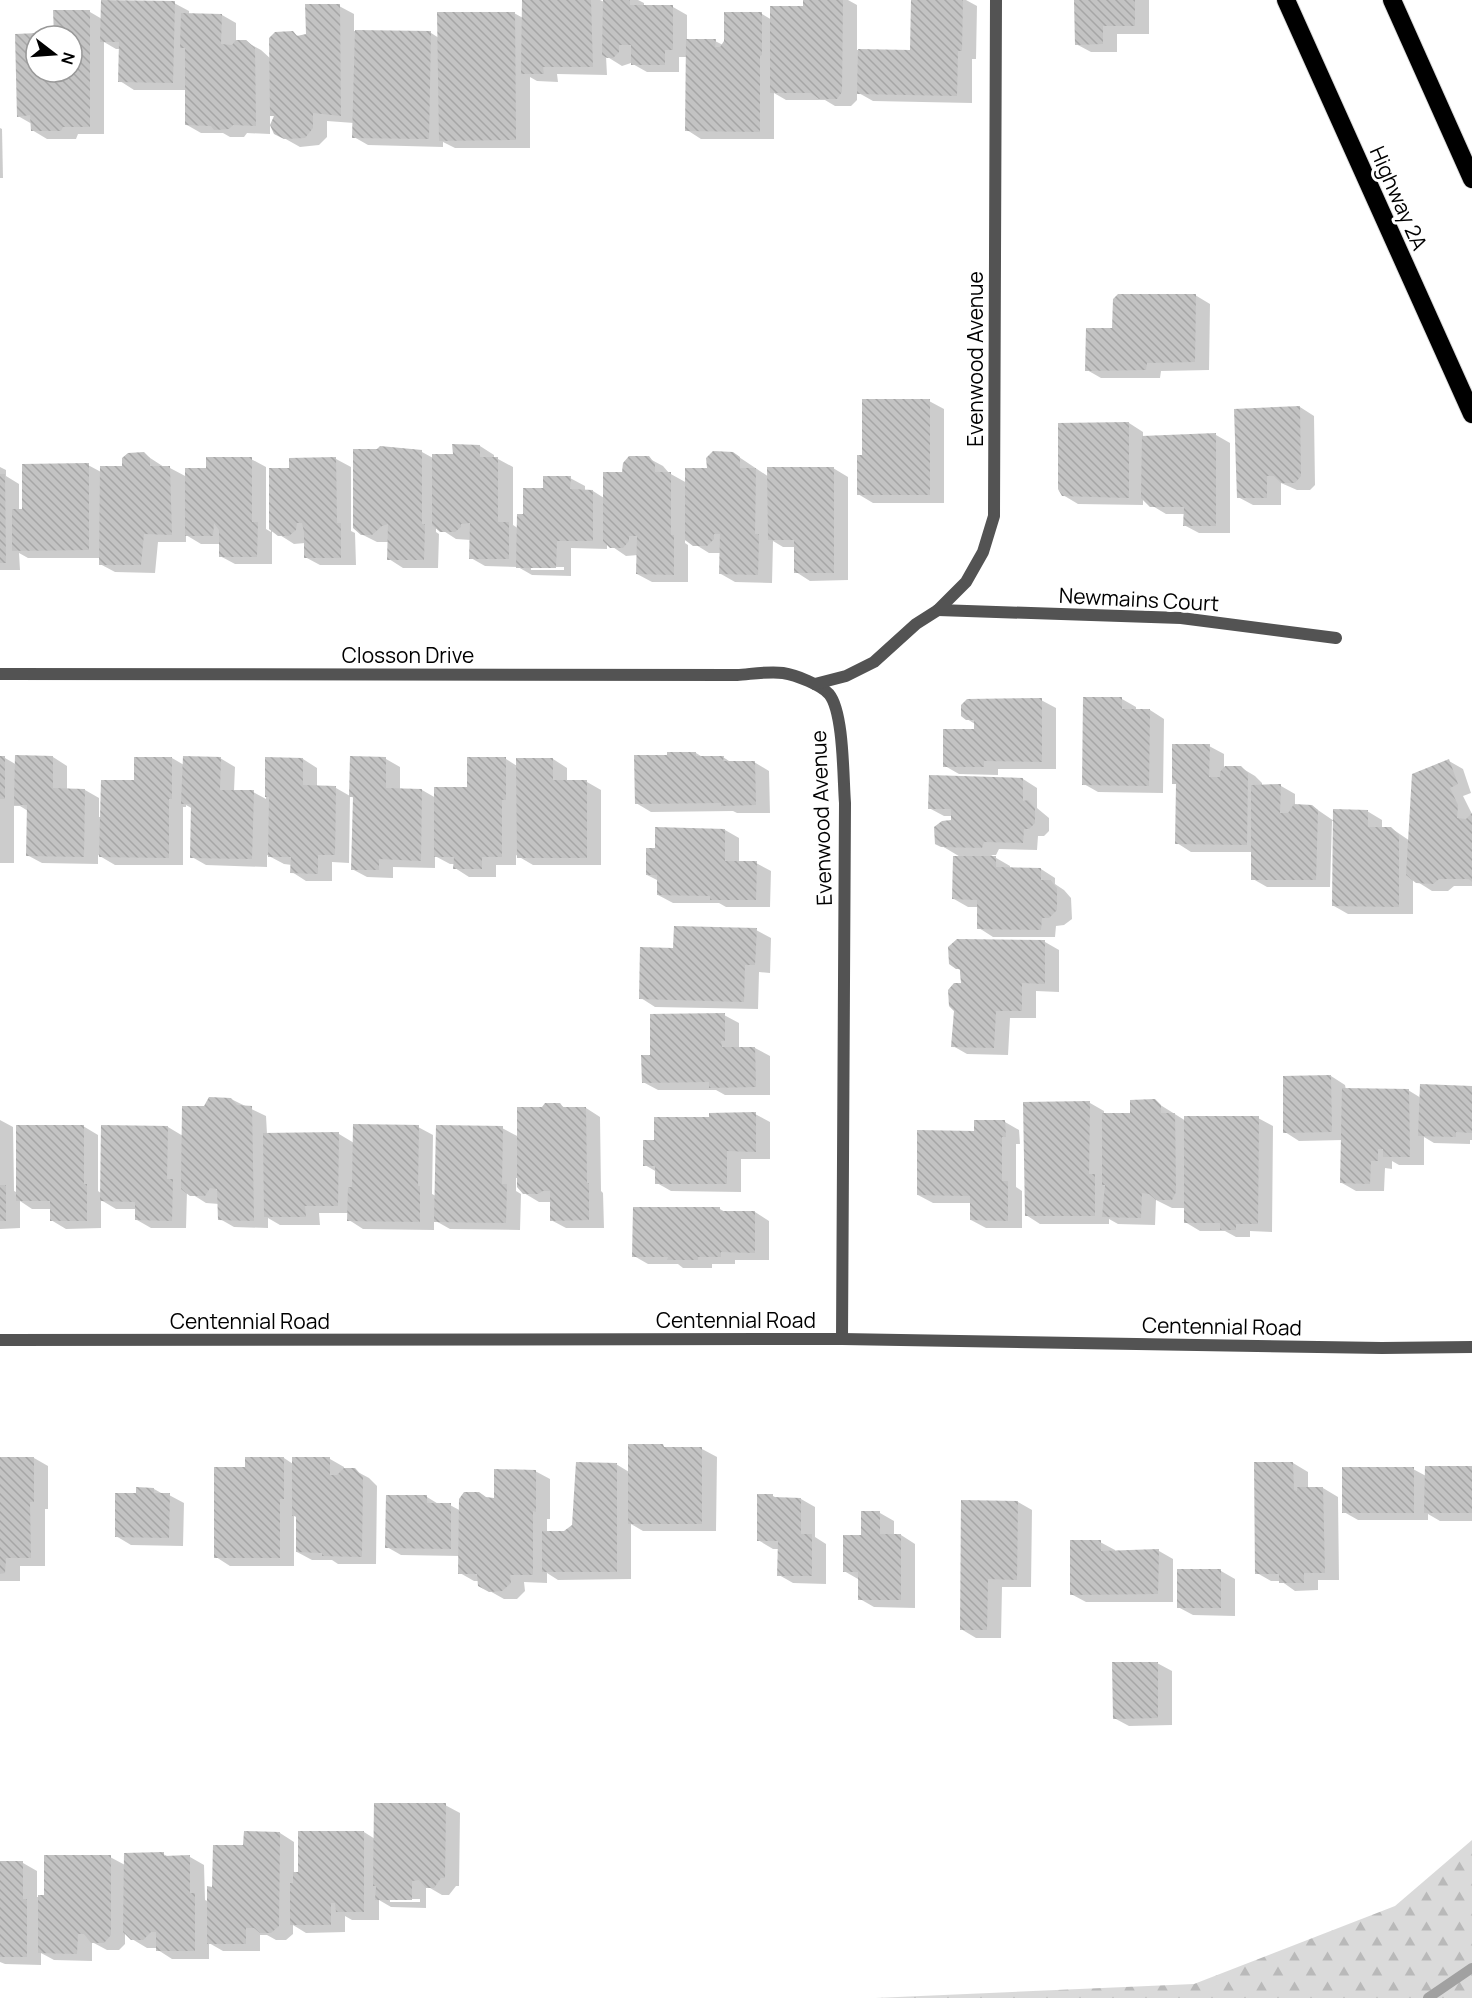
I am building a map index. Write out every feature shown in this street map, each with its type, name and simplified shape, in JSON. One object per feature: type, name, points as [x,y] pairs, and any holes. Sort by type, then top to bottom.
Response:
[{"type":"highway","name":"Highway 2A","points":[[1286,0],[1472,414]]},
{"type":"highway","points":[[1392,0],[1472,179]]},
{"type":"street","name":"Evenwood Avenue","points":[[815,684],[846,676],[874,662],[916,624],[938,610],[966,582],[982,552],[994,516],[996,0]]},
{"type":"street","name":"Newmains Court","points":[[938,610],[1181,618],[1336,639]]},
{"type":"street","name":"Closson Drive","points":[[0,674],[737,675],[784,673],[815,684]]},
{"type":"street","name":"Evenwood Avenue","points":[[815,684],[829,694],[836,708],[845,803],[842,1339]]},
{"type":"street","name":"Centennial Road","points":[[0,1340],[842,1339],[1358,1348],[1472,1347]]},
{"type":"green space","points":[[1472,1840],[1472,1998],[875,1998],[1194,1984],[1395,1906]]},
{"type":"building","points":[[101,0],[175,1],[173,83],[118,82],[119,42],[100,42]]},
{"type":"building","points":[[522,0],[591,0],[593,67],[543,67],[544,74],[521,74]]},
{"type":"building","points":[[603,0],[630,0],[630,5],[673,5],[673,50],[665,50],[665,65],[631,65],[631,45],[619,45],[619,52],[613,58],[602,55]]},
{"type":"building","points":[[803,0],[843,0],[842,92],[837,99],[819,99],[811,93],[770,93],[770,6],[803,6]]},
{"type":"building","points":[[911,0],[963,0],[962,51],[958,51],[957,96],[857,94],[858,49],[910,50]]},
{"type":"building","points":[[1074,0],[1135,0],[1135,26],[1103,26],[1103,44],[1075,45]]},
{"type":"building","points":[[305,4],[340,4],[341,116],[313,113],[313,128],[305,138],[284,139],[274,134],[270,125],[274,116],[270,116],[269,38],[275,32],[293,31],[297,36],[306,34]]},
{"type":"building","points":[[53,10],[90,10],[90,127],[63,127],[61,131],[31,131],[30,115],[17,117],[15,34],[24,34],[24,84],[84,84],[84,24],[54,24]]},
{"type":"building","points":[[437,12],[515,12],[516,140],[439,141]]},
{"type":"building","points":[[724,12],[762,12],[760,132],[685,131],[686,39],[716,39],[715,47],[720,47],[724,41]]},
{"type":"building","points":[[181,13],[222,14],[221,44],[232,45],[236,40],[246,40],[255,48],[256,126],[233,125],[229,129],[214,130],[211,126],[185,125],[185,48],[180,48]]},
{"type":"building","points":[[355,30],[431,31],[429,139],[352,138]]},
{"type":"building","points":[[1118,294],[1196,294],[1195,362],[1147,363],[1146,370],[1085,371],[1086,328],[1112,328],[1113,299]]},
{"type":"building","points":[[862,399],[930,399],[930,495],[857,495],[857,455],[862,455]]},
{"type":"building","points":[[1300,406],[1301,476],[1295,483],[1281,483],[1274,476],[1267,476],[1267,498],[1237,498],[1234,409]]},
{"type":"building","points":[[1129,422],[1129,498],[1062,496],[1058,489],[1058,423]]},
{"type":"building","points":[[1216,433],[1216,526],[1183,526],[1184,507],[1150,507],[1141,498],[1142,436]]},
{"type":"building","points":[[452,444],[480,445],[480,457],[498,457],[498,522],[509,522],[509,559],[469,559],[470,523],[461,524],[455,532],[440,532],[432,525],[432,454],[453,454]]},
{"type":"building","points":[[380,446],[422,450],[424,560],[387,560],[388,524],[372,535],[361,535],[353,528],[353,449],[377,449]]},
{"type":"building","points":[[713,451],[733,452],[740,457],[740,468],[756,468],[755,534],[759,534],[758,575],[719,574],[720,534],[714,534],[714,539],[707,546],[693,546],[685,540],[685,468],[707,468],[706,458]]},
{"type":"building","points":[[144,452],[150,458],[150,466],[170,466],[172,535],[144,534],[141,565],[99,565],[100,466],[122,466],[122,458],[128,453]]},
{"type":"building","points":[[629,456],[649,456],[655,464],[655,472],[671,472],[671,535],[674,535],[674,575],[636,574],[637,536],[629,536],[629,541],[623,548],[610,548],[603,541],[603,472],[622,472],[623,463]]},
{"type":"building","points":[[206,457],[252,457],[252,522],[258,522],[257,557],[219,557],[219,530],[214,523],[213,536],[185,536],[185,468],[206,468]]},
{"type":"building","points":[[336,457],[337,523],[341,523],[341,558],[304,558],[302,523],[297,523],[296,530],[289,536],[278,536],[269,529],[269,468],[289,468],[289,458]]},
{"type":"building","points":[[89,463],[89,550],[12,551],[12,509],[22,509],[22,464]]},
{"type":"building","points":[[767,467],[834,467],[834,573],[794,573],[794,540],[768,540]]},
{"type":"building","points":[[0,474],[5,474],[6,563],[0,563]]},
{"type":"building","points":[[543,476],[571,476],[570,489],[593,490],[593,541],[557,541],[556,568],[516,568],[517,514],[523,514],[523,488],[543,488]]},
{"type":"building","points":[[1083,697],[1122,697],[1122,709],[1150,709],[1149,786],[1082,785]]},
{"type":"building","points":[[1042,698],[1042,762],[984,761],[984,767],[943,767],[943,729],[974,729],[974,720],[966,720],[961,716],[961,705],[967,699]]},
{"type":"building","points":[[1172,744],[1210,744],[1209,777],[1220,777],[1220,772],[1225,766],[1241,766],[1248,773],[1247,845],[1175,844],[1176,784],[1172,784]]},
{"type":"building","points":[[667,752],[696,752],[696,756],[724,756],[723,761],[755,761],[756,805],[635,804],[634,755],[667,755]]},
{"type":"building","points":[[15,755],[53,756],[53,788],[85,789],[84,857],[26,856],[27,805],[14,805]]},
{"type":"building","points":[[0,756],[5,756],[5,799],[0,799]]},
{"type":"building","points":[[183,756],[221,757],[220,790],[254,790],[252,859],[190,858],[191,804],[181,804]]},
{"type":"building","points":[[350,756],[386,757],[386,788],[422,789],[421,861],[379,859],[379,870],[351,870],[353,797],[349,797]]},
{"type":"building","points":[[134,757],[172,757],[169,858],[99,857],[101,780],[134,780]]},
{"type":"building","points":[[265,757],[303,758],[303,785],[336,786],[335,855],[318,855],[318,874],[290,873],[291,857],[268,857],[269,797],[265,797]]},
{"type":"building","points":[[467,757],[506,757],[506,800],[502,800],[502,857],[482,857],[482,869],[453,869],[454,857],[434,857],[434,787],[467,787]]},
{"type":"building","points":[[516,758],[553,758],[553,780],[587,780],[587,858],[517,858]]},
{"type":"building","points":[[1449,759],[1458,784],[1450,788],[1458,805],[1457,818],[1466,819],[1472,813],[1472,882],[1469,879],[1439,879],[1433,884],[1416,883],[1406,875],[1412,774]]},
{"type":"building","points":[[929,775],[1023,778],[1023,801],[1028,800],[1035,808],[1035,823],[1029,829],[1024,829],[1023,843],[984,842],[982,848],[941,847],[935,844],[934,827],[942,821],[951,820],[951,809],[928,809]]},
{"type":"building","points":[[1281,784],[1280,813],[1288,813],[1294,804],[1312,805],[1318,810],[1316,880],[1251,880],[1251,785]]},
{"type":"building","points":[[1333,809],[1368,810],[1368,827],[1391,827],[1399,835],[1399,907],[1332,906]]},
{"type":"building","points":[[655,827],[725,829],[725,861],[757,861],[756,900],[710,900],[710,896],[657,895],[657,875],[646,875],[646,848],[655,848]]},
{"type":"building","points":[[953,856],[996,856],[996,867],[1041,868],[1041,880],[1050,880],[1057,888],[1057,910],[1049,918],[1042,918],[1041,930],[977,929],[977,900],[952,899]]},
{"type":"building","points":[[674,926],[757,928],[755,965],[745,965],[744,1002],[639,999],[640,947],[673,948]]},
{"type":"building","points":[[957,939],[1045,940],[1045,984],[1022,983],[1022,1011],[996,1011],[994,1048],[951,1047],[954,1011],[949,1006],[948,990],[954,983],[961,983],[960,969],[949,964],[948,947]]},
{"type":"building","points":[[725,1013],[725,1041],[721,1041],[722,1047],[755,1047],[756,1087],[709,1088],[709,1082],[642,1083],[641,1055],[650,1055],[650,1014]]},
{"type":"building","points":[[1331,1075],[1332,1132],[1283,1133],[1283,1076]]},
{"type":"building","points":[[1420,1084],[1472,1086],[1472,1133],[1456,1132],[1456,1137],[1418,1136]]},
{"type":"building","points":[[1342,1088],[1409,1089],[1410,1157],[1383,1157],[1383,1149],[1378,1149],[1378,1161],[1371,1161],[1370,1184],[1340,1183]]},
{"type":"building","points":[[209,1097],[231,1098],[237,1105],[252,1106],[254,1221],[218,1220],[217,1189],[210,1188],[205,1196],[190,1196],[181,1189],[182,1106],[204,1106]]},
{"type":"building","points":[[1155,1099],[1161,1105],[1161,1113],[1175,1113],[1176,1192],[1172,1200],[1156,1200],[1149,1194],[1142,1193],[1141,1218],[1102,1217],[1105,1185],[1102,1185],[1102,1113],[1130,1113],[1130,1100]]},
{"type":"building","points":[[1090,1101],[1089,1174],[1095,1174],[1095,1216],[1025,1216],[1023,1102]]},
{"type":"building","points":[[545,1103],[560,1103],[563,1107],[586,1107],[589,1220],[550,1221],[550,1191],[523,1194],[517,1187],[517,1107],[542,1107]]},
{"type":"building","points":[[756,1112],[756,1152],[727,1151],[727,1184],[655,1184],[655,1166],[643,1166],[643,1140],[654,1140],[654,1117],[709,1117],[709,1113]]},
{"type":"building","points":[[1184,1116],[1259,1116],[1258,1224],[1236,1224],[1236,1230],[1220,1230],[1220,1223],[1184,1223]]},
{"type":"building","points":[[974,1120],[1005,1120],[1006,1137],[1002,1137],[1002,1181],[1008,1181],[1008,1221],[970,1220],[970,1196],[917,1195],[917,1130],[974,1131]]},
{"type":"building","points":[[353,1124],[419,1125],[420,1222],[347,1221],[348,1187],[352,1187]]},
{"type":"building","points":[[16,1125],[84,1125],[84,1184],[87,1184],[87,1221],[50,1221],[50,1201],[16,1201]]},
{"type":"building","points":[[101,1125],[168,1126],[167,1179],[173,1179],[172,1221],[135,1220],[135,1202],[100,1201]]},
{"type":"building","points":[[436,1125],[503,1126],[502,1184],[507,1184],[506,1223],[434,1222]]},
{"type":"building","points":[[339,1132],[338,1206],[305,1206],[306,1217],[264,1217],[263,1133]]},
{"type":"building","points":[[0,1185],[6,1185],[6,1221],[0,1221]]},
{"type":"building","points":[[633,1207],[720,1207],[720,1211],[755,1211],[755,1253],[721,1252],[721,1257],[698,1257],[698,1260],[632,1257]]},
{"type":"building","points":[[628,1444],[702,1447],[702,1524],[628,1524]]},
{"type":"building","points":[[0,1457],[34,1457],[34,1502],[30,1502],[31,1558],[6,1558],[5,1573],[0,1574]]},
{"type":"building","points":[[245,1457],[284,1457],[284,1499],[280,1499],[280,1558],[214,1558],[214,1467],[245,1467]]},
{"type":"building","points":[[292,1457],[330,1457],[330,1475],[337,1475],[344,1468],[355,1468],[363,1477],[362,1557],[322,1556],[322,1553],[296,1552],[296,1516],[292,1516]]},
{"type":"building","points":[[576,1462],[617,1463],[617,1572],[542,1572],[542,1531],[564,1531],[572,1525]]},
{"type":"building","points":[[1254,1462],[1293,1462],[1294,1490],[1297,1491],[1297,1487],[1323,1487],[1325,1573],[1304,1573],[1304,1583],[1279,1583],[1279,1574],[1255,1574]]},
{"type":"building","points":[[1425,1466],[1472,1466],[1472,1513],[1424,1513]]},
{"type":"building","points":[[1342,1467],[1414,1467],[1414,1513],[1342,1513]]},
{"type":"building","points":[[494,1469],[536,1470],[536,1512],[533,1511],[533,1575],[510,1575],[511,1583],[502,1591],[489,1592],[478,1586],[477,1574],[458,1574],[459,1499],[464,1492],[479,1492],[486,1497],[494,1498]]},
{"type":"building","points":[[136,1487],[154,1488],[154,1493],[170,1493],[169,1538],[115,1537],[115,1493],[136,1493]]},
{"type":"building","points":[[757,1494],[801,1498],[801,1534],[812,1534],[812,1576],[777,1576],[778,1541],[757,1541]]},
{"type":"building","points":[[386,1495],[427,1495],[427,1503],[451,1503],[451,1549],[385,1548]]},
{"type":"building","points":[[961,1500],[1018,1501],[1017,1580],[988,1579],[987,1630],[960,1630]]},
{"type":"building","points":[[861,1511],[880,1511],[880,1534],[901,1534],[901,1600],[858,1600],[858,1572],[843,1572],[843,1535],[861,1535]]},
{"type":"building","points":[[1070,1540],[1101,1540],[1101,1551],[1159,1549],[1158,1594],[1070,1595]]},
{"type":"building","points":[[1177,1569],[1221,1569],[1221,1608],[1177,1608]]},
{"type":"building","points":[[1112,1662],[1158,1662],[1158,1718],[1113,1719]]},
{"type":"building","points":[[374,1803],[446,1803],[445,1878],[441,1878],[434,1888],[426,1888],[419,1880],[412,1881],[412,1900],[375,1900],[376,1886],[373,1886]]},
{"type":"building","points":[[244,1831],[280,1832],[279,1926],[271,1933],[260,1933],[254,1928],[246,1928],[246,1944],[207,1944],[207,1886],[212,1887],[213,1845],[243,1845]]},
{"type":"building","points":[[298,1831],[364,1831],[364,1912],[336,1912],[335,1903],[331,1903],[331,1925],[290,1925],[290,1883],[293,1883],[293,1872],[298,1872]]},
{"type":"building","points":[[164,1852],[164,1856],[190,1855],[190,1893],[195,1893],[195,1951],[156,1951],[156,1932],[151,1932],[143,1940],[131,1940],[123,1932],[124,1853]]},
{"type":"building","points":[[44,1855],[111,1855],[111,1935],[104,1943],[91,1943],[84,1934],[78,1934],[77,1954],[38,1953],[38,1895],[44,1895]]},
{"type":"building","points":[[0,1861],[23,1861],[23,1899],[27,1899],[27,1957],[0,1957]]},
{"type":"waterway","points":[[1428,1998],[1472,1968]]}]
